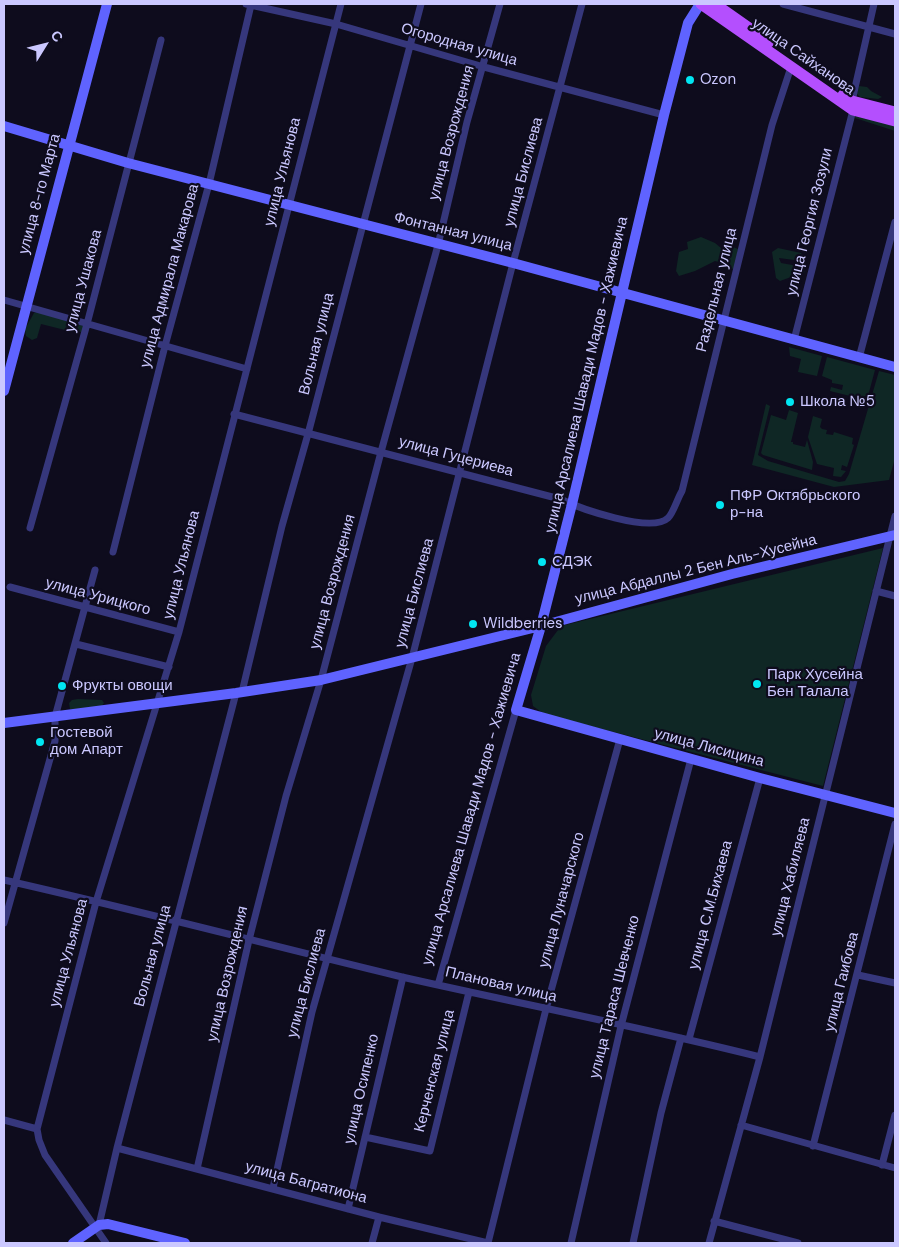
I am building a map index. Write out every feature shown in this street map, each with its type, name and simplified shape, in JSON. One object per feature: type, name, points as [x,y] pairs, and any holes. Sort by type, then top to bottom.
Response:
[{"type":"main road","name":"улица Сайханова","points":[[700,4],[791,67],[853,106],[895,120]]},
{"type":"main road","name":"улица Сайханова","points":[[715,4],[853,106],[895,112]]},
{"type":"street","name":"улица 8-го Марта","points":[[4,391],[107,4]]},
{"type":"street","name":"улица Ульянова","points":[[37,1129],[96,902],[179,632],[341,4]]},
{"type":"street","name":"Вольная улица","points":[[97,1227],[176,922],[239,693],[421,4]]},
{"type":"street","name":"улица Возрождения","points":[[197,1168],[249,940],[286,796],[321,680],[438,245],[467,122],[500,4]]},
{"type":"street","name":"улица Бислиева","points":[[273,1188],[312,1012],[412,658],[513,263],[582,4]]},
{"type":"street","name":"улица Арсалиева Шавади Мадов - Хажиевича","points":[[438,985],[541,626],[572,504],[664,115],[688,23],[700,4]]},
{"type":"street","points":[[783,4],[895,34]]},
{"type":"street","name":"улица Георгия Зозули","points":[[794,340],[853,106],[874,4]]},
{"type":"street","name":"Огородная улица","points":[[249,5],[336,24],[664,115]]},
{"type":"street","name":"улица Адмирала Макарова","points":[[113,552],[165,346],[209,184],[249,5]]},
{"type":"street","name":"улица Ушакова","points":[[30,528],[87,324],[161,40]]},
{"type":"street","name":"Раздельная улица","points":[[668,518],[682,491],[772,125],[791,67]]},
{"type":"street","name":"Фонтанная улица","points":[[4,126],[128,163],[513,263],[895,367]]},
{"type":"street","points":[[858,358],[895,222]]},
{"type":"street","points":[[4,300],[247,369]]},
{"type":"street","name":"улица Гуцериева","points":[[234,414],[560,499],[631,521],[651,524],[668,518]]},
{"type":"street","name":"улица Хабиляева","points":[[709,1243],[760,1057],[876,592],[893,536],[895,516]]},
{"type":"street","name":"улица Абдаллы 2 Бен Аль-Хусейна","points":[[4,723],[239,693],[321,680],[541,626],[732,574],[893,536]]},
{"type":"street","points":[[4,923],[55,741],[55,716],[95,570]]},
{"type":"street","name":"улица Урицкого","points":[[10,587],[179,632]]},
{"type":"street","points":[[876,592],[895,596]]},
{"type":"street","points":[[76,644],[169,667]]},
{"type":"street","name":"улица Лисицина","points":[[516,710],[760,778],[895,813]]},
{"type":"street","name":"улица Луначарского","points":[[488,1243],[546,1009],[620,739]]},
{"type":"street","name":"улица Тараса Шевченко","points":[[570,1243],[621,1026],[692,759]]},
{"type":"street","name":"улица С.М.Бихаева","points":[[689,1039],[760,778]]},
{"type":"street","name":"улица Гаибова","points":[[813,1146],[895,824]]},
{"type":"street","name":"Плановая улица","points":[[4,880],[403,977],[621,1026],[689,1039],[760,1057]]},
{"type":"street","points":[[858,975],[895,983]]},
{"type":"street","name":"улица Осипенко","points":[[348,1208],[403,977]]},
{"type":"street","name":"Керченская улица","points":[[365,1137],[430,1151],[469,992]]},
{"type":"street","points":[[633,1243],[661,1113],[681,1038]]},
{"type":"street","points":[[882,1165],[895,1115]]},
{"type":"street","points":[[4,1120],[37,1129],[39,1140],[46,1155],[97,1227],[106,1243]]},
{"type":"street","points":[[741,1125],[895,1168]]},
{"type":"street","name":"улица Багратиона","points":[[117,1148],[379,1217],[488,1243]]},
{"type":"street","points":[[372,1243],[379,1217]]},
{"type":"street","points":[[714,1221],[798,1243]]},
{"type":"street","points":[[73,1243],[97,1227],[108,1224],[116,1224],[185,1243]]},
{"type":"green space","points":[[859,86],[867,87],[882,97],[878,99],[860,97],[857,94]]},
{"type":"green space","points":[[856,115],[895,125],[895,131],[855,118]]},
{"type":"green space","points":[[701,237],[721,248],[733,247],[738,249],[735,268],[728,270],[722,263],[715,261],[695,271],[679,276],[676,271],[679,252],[688,249],[687,242]]},
{"type":"green space","points":[[778,248],[801,253],[802,261],[779,258],[781,263],[798,266],[805,272],[780,281],[776,278],[772,252]]},
{"type":"green space","points":[[37,312],[83,326],[83,332],[69,331],[41,324],[37,338],[32,340],[26,336],[25,329],[34,313]]},
{"type":"green space","points":[[789,347],[822,356],[817,376],[798,372],[801,359],[790,356]]},
{"type":"green space","points":[[827,357],[875,370],[868,396],[854,397],[830,391],[831,387],[842,390],[843,385],[832,383],[832,380],[822,376]]},
{"type":"green space","points":[[879,371],[895,375],[895,458],[889,480],[834,487],[752,465],[766,404],[770,406],[758,455],[768,461],[839,482],[845,481],[849,474]]},
{"type":"green space","points":[[789,410],[798,413],[791,442],[805,447],[807,440],[813,462],[812,470],[761,453],[771,415],[786,420]]},
{"type":"green space","points":[[813,416],[822,419],[820,427],[827,430],[826,434],[833,435],[834,432],[853,438],[852,444],[854,445],[847,467],[842,465],[841,470],[846,471],[841,477],[833,476],[834,468],[817,464],[808,437]]},
{"type":"green space","points":[[883,548],[823,786],[544,714],[533,706],[531,695],[546,646],[561,626]]},
{"type":"green space","points":[[72,700],[102,700],[104,703],[101,707],[87,710],[70,709],[69,703]]},
{"type":"place","name":"Ozon","points":[[690,80]]},
{"type":"place","name":"Школа №5","points":[[790,402]]},
{"type":"place","name":"ПФР Октябрьского р-на","points":[[720,505]]},
{"type":"place","name":"СДЭК","points":[[542,562]]},
{"type":"place","name":"Wildberries","points":[[473,624]]},
{"type":"place","name":"Парк Хусейна Бен Талала","points":[[757,684]]},
{"type":"place","name":"Фрукты овощи","points":[[62,686]]},
{"type":"place","name":"Гостевой дом Апарт","points":[[40,742]]}]
